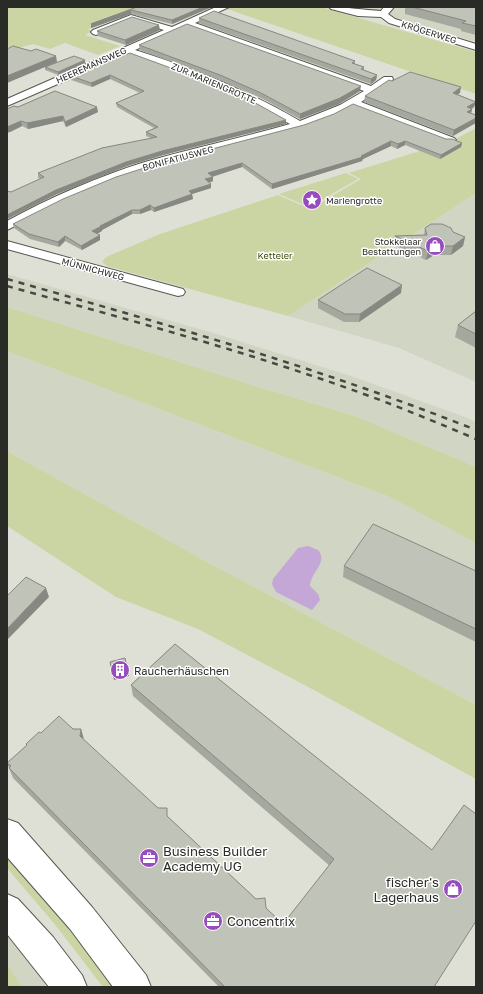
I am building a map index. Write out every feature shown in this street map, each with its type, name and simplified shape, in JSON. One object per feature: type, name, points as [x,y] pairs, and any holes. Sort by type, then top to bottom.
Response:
[{"type":"main road","points":[[7,834],[81,918],[134,987]]},
{"type":"main road","points":[[7,910],[41,949],[70,987]]},
{"type":"street","name":"HEEREMANSWEG","points":[[7,102],[224,7]]},
{"type":"street","name":"KRÖGERWEG","points":[[334,7],[358,14],[386,10],[392,21],[476,47]]},
{"type":"street","points":[[96,32],[131,18],[174,30]]},
{"type":"street","points":[[187,24],[372,90]]},
{"type":"street","name":"ZUR MARIENGROTTE","points":[[126,50],[227,86],[267,106],[299,125]]},
{"type":"street","name":"BONIFATIUSWEG","points":[[7,226],[62,198],[148,165],[299,125],[328,115],[354,103],[388,79]]},
{"type":"street","points":[[354,103],[450,140]]},
{"type":"street","name":"MÜNNICHWEG","points":[[7,245],[178,292]]},
{"type":"shaded area","points":[[342,7],[476,7],[476,42],[402,19]]},
{"type":"shaded area","points":[[476,193],[476,382],[399,348],[288,316]]},
{"type":"shaded area","points":[[7,274],[210,332],[351,376],[465,417],[476,422],[476,467],[355,416],[252,385],[7,307]]},
{"type":"shaded area","points":[[7,351],[390,497],[476,543],[476,705],[209,563],[7,451]]},
{"type":"shaded area","points":[[308,546],[318,550],[321,554],[320,563],[310,586],[318,594],[320,600],[312,610],[276,592],[272,584],[273,579],[298,548]]},
{"type":"shaded area","points":[[7,924],[37,964],[46,987],[7,987]]},
{"type":"green space","points":[[7,7],[144,7],[88,29],[92,31],[85,35],[120,46],[98,55],[65,43],[50,49],[33,44],[15,49],[7,46]]},
{"type":"green space","points":[[232,7],[321,7],[476,52],[476,94],[227,9]]},
{"type":"green space","name":"Ketteler","points":[[476,128],[476,193],[288,316],[107,266],[102,262],[106,257],[160,234],[278,195],[310,209],[361,179],[349,173],[452,141]]},
{"type":"green space","points":[[346,173],[358,179],[309,207],[279,194]]},
{"type":"green space","points":[[7,307],[252,385],[355,416],[476,467],[476,543],[390,497],[7,351]]},
{"type":"green space","points":[[7,451],[209,563],[476,705],[476,779],[312,689],[198,629],[116,597],[7,526]]},
{"type":"green space","points":[[7,857],[59,916],[114,987],[103,987],[57,927],[7,868]]},
{"type":"green space","points":[[7,964],[22,987],[7,987]]},
{"type":"building","points":[[137,7],[203,7],[172,20],[131,10],[91,24]]},
{"type":"building","points":[[412,7],[476,7],[476,26],[462,23],[466,21]]},
{"type":"building","points":[[214,11],[355,61],[352,63],[364,67],[361,69],[377,75],[371,79],[199,18]]},
{"type":"building","points":[[132,17],[159,25],[125,40],[97,31]]},
{"type":"building","points":[[187,24],[361,86],[340,98],[300,114],[261,93],[220,75],[139,45]]},
{"type":"building","points":[[13,46],[31,51],[36,49],[56,56],[7,76],[7,49]]},
{"type":"building","points":[[130,53],[209,82],[250,100],[286,120],[162,151],[126,162],[56,190],[7,215],[7,191],[11,192],[44,177],[38,173],[102,148],[157,137],[146,132],[158,127],[116,103],[144,91],[110,75],[91,83],[71,76]]},
{"type":"building","points":[[74,56],[85,60],[58,72],[45,67]]},
{"type":"building","points":[[410,72],[461,87],[453,93],[476,102],[467,107],[472,109],[467,112],[476,115],[476,118],[454,130],[365,96],[389,80],[392,81]]},
{"type":"building","points":[[55,91],[97,107],[65,122],[63,116],[27,123],[21,121],[7,127],[7,109],[14,106],[18,107]]},
{"type":"building","points":[[353,104],[446,139],[452,139],[462,143],[441,155],[405,141],[398,144],[391,141],[361,156],[363,157],[272,184],[242,163],[208,173],[213,177],[205,179],[211,184],[189,191],[192,194],[154,208],[150,205],[140,210],[132,210],[100,226],[102,226],[92,231],[100,235],[81,246],[65,236],[58,242],[29,234],[13,224],[63,199],[116,177],[166,161],[304,125],[334,114]]},
{"type":"building","points":[[431,224],[442,224],[451,228],[453,232],[465,237],[453,246],[435,246],[428,251],[395,236],[427,235],[425,228]]},
{"type":"building","points":[[367,268],[402,285],[360,314],[345,314],[318,300]]},
{"type":"building","points":[[476,311],[476,334],[458,325]]},
{"type":"building","points":[[373,524],[476,571],[476,629],[344,566]]},
{"type":"building","points":[[26,577],[46,588],[7,629],[7,596]]},
{"type":"building","points":[[175,644],[432,850],[464,805],[476,814],[476,921],[434,987],[225,987],[9,768],[11,766],[7,763],[39,732],[41,733],[59,716],[73,729],[81,729],[80,736],[158,808],[167,808],[167,816],[256,899],[265,898],[266,908],[283,924],[334,859],[131,685]]},
{"type":"building","name":"Raucherhäuschen","points":[[125,658],[128,673],[113,676],[110,662]]},
{"type":"railway","points":[[7,279],[243,348],[360,387],[476,430]]},
{"type":"railway","points":[[7,286],[185,336],[273,363],[376,398],[476,439]]},
{"type":"place","name":"Mariengrotte","points":[[312,200]]},
{"type":"place","name":"Stokkelaar Bestattungen","points":[[435,246]]},
{"type":"place","name":"Raucherhäuschen","points":[[120,670]]},
{"type":"place","name":"Business Builder Academy UG","points":[[149,858]]},
{"type":"place","name":"fischer's Lagerhaus","points":[[453,889]]},
{"type":"place","name":"Concentrix","points":[[213,921]]}]
